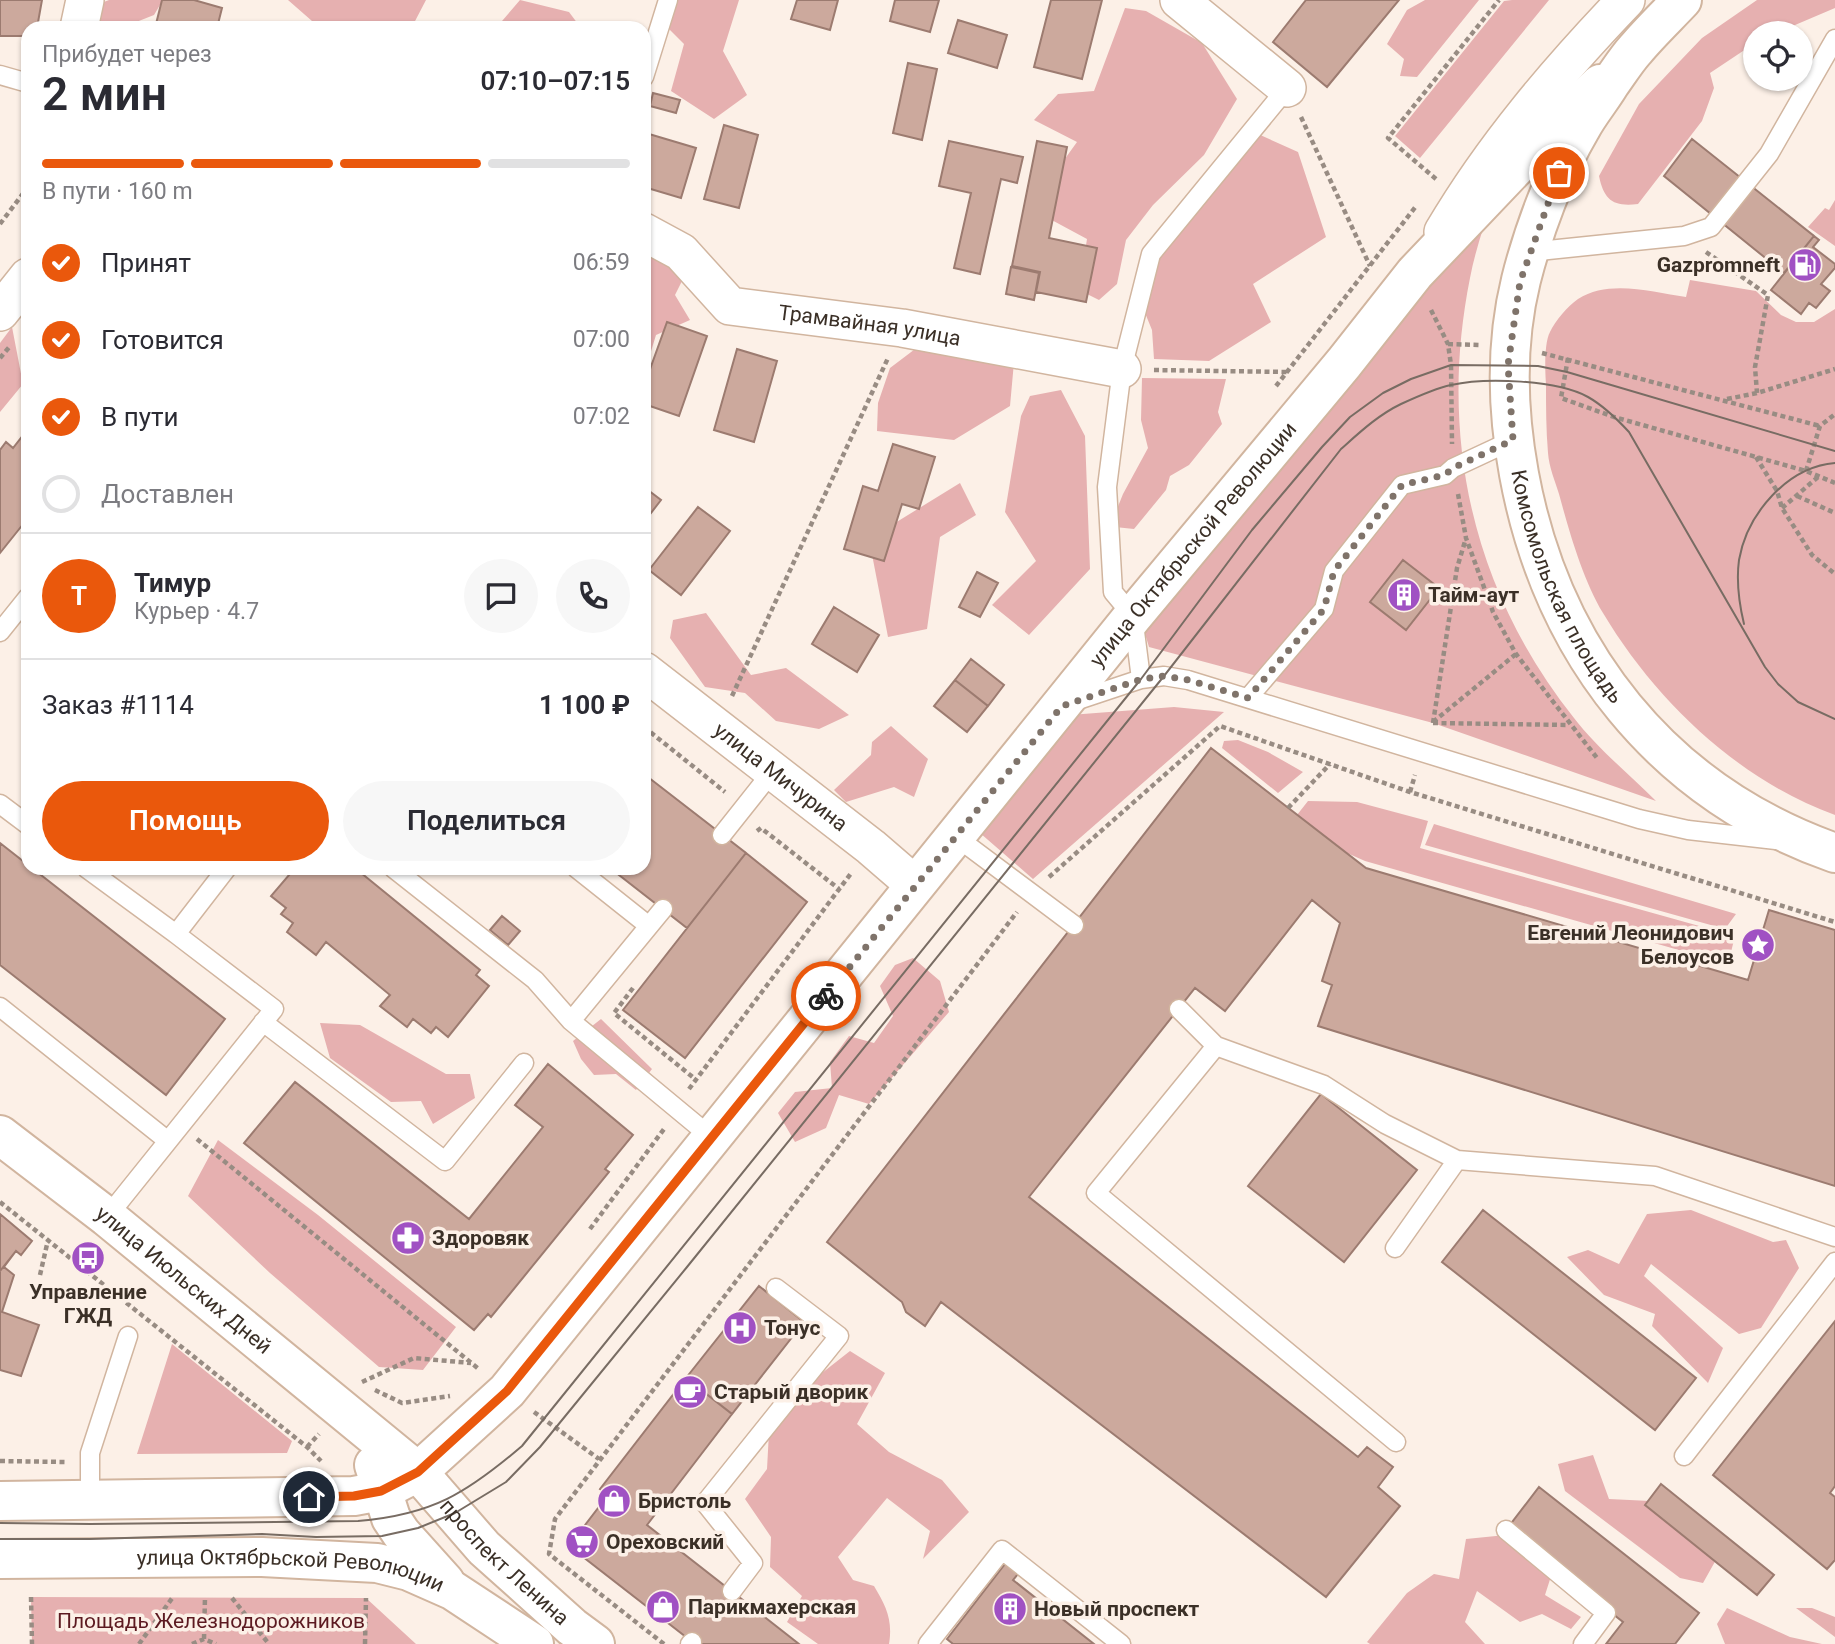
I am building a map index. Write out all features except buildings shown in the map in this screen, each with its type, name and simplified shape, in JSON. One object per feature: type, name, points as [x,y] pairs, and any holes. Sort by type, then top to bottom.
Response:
[{"type":"street","points":[[80,21],[85,0]]},
{"type":"street","points":[[1179,0],[1287,88]]},
{"type":"street","points":[[1420,267],[1471,184],[1558,75],[1626,0]]},
{"type":"street","name":"Комсомольская площадь","points":[[1682,0],[1633,51],[1580,128],[1559,173],[1520,282],[1510,345],[1508,381],[1513,440],[1524,501],[1539,554],[1559,604],[1592,666],[1635,722],[1679,764],[1732,803],[1821,848]]},
{"type":"street","name":"улица Октябрьской Революции","points":[[0,1501],[336,1497],[381,1491],[418,1472],[507,1391],[1133,616],[1344,363],[1420,267],[1633,51]]},
{"type":"street","name":"Трамвайная улица","points":[[651,236],[681,252],[730,306],[902,328],[1122,369]]},
{"type":"street","name":"улица Мичурина","points":[[651,677],[871,847],[915,885]]},
{"type":"street","name":"улица Июльских Дней","points":[[0,1135],[107,1217],[418,1472]]},
{"type":"street","points":[[364,1430],[391,1518],[452,1590]]},
{"type":"street","name":"улица Октябрьской Революции","points":[[418,1472],[418,1528],[452,1590]]},
{"type":"street","name":"проспект Ленина","points":[[418,1472],[484,1548],[572,1627],[595,1644]]},
{"type":"street","points":[[90,1500],[90,1559]]},
{"type":"street","name":"улица Октябрьской Революции","points":[[0,1559],[262,1557],[355,1561],[409,1571],[452,1590]]},
{"type":"street","name":"проспект Ленина","points":[[452,1590],[534,1644]]},
{"type":"lane","points":[[651,55],[668,0]]},
{"type":"lane","points":[[1529,252],[1684,236],[1711,227],[1769,154],[1835,39]]},
{"type":"lane","points":[[0,75],[21,81]]},
{"type":"lane","points":[[1142,679],[1133,616],[1114,592],[1107,487],[1122,369],[1151,254],[1287,88]]},
{"type":"lane","points":[[1248,698],[1324,609],[1334,571],[1402,485],[1445,475],[1453,468],[1513,440]]},
{"type":"lane","points":[[0,632],[21,606]]},
{"type":"lane","points":[[1062,706],[1142,679],[1164,676],[1188,680],[1639,820],[1688,830],[1821,848]]},
{"type":"lane","points":[[722,835],[772,772]]},
{"type":"lane","points":[[0,804],[21,820]]},
{"type":"lane","points":[[955,836],[1074,925]]},
{"type":"lane","points":[[96,875],[274,1009],[107,1217]]},
{"type":"lane","points":[[176,934],[222,875]]},
{"type":"lane","points":[[402,875],[535,980],[571,1021],[711,1138]]},
{"type":"lane","points":[[585,875],[649,926]]},
{"type":"lane","points":[[571,1021],[663,909]]},
{"type":"lane","points":[[0,1007],[168,1141]]},
{"type":"lane","points":[[1179,1009],[1216,1046],[1324,1085],[1385,1124],[1457,1160],[1655,1176],[1835,1237]]},
{"type":"lane","points":[[263,1022],[445,1161],[524,1063]]},
{"type":"lane","points":[[1216,1046],[1096,1193],[1396,1442]]},
{"type":"lane","points":[[1395,1248],[1457,1160]]},
{"type":"lane","points":[[1684,1456],[1835,1262]]},
{"type":"lane","points":[[732,1591],[753,1563],[705,1503],[839,1336],[776,1287]]},
{"type":"lane","points":[[90,1500],[90,1453],[128,1336]]},
{"type":"lane","points":[[1506,1530],[1606,1613],[1583,1644]]},
{"type":"lane","points":[[928,1644],[1002,1550],[1121,1644]]},
{"type":"path","points":[[1429,189],[1437,179],[1388,138],[1499,0]]},
{"type":"path","points":[[1287,88],[1370,266]]},
{"type":"path","points":[[0,224],[21,196]]},
{"type":"path","points":[[1270,393],[1422,199]]},
{"type":"path","points":[[1684,236],[1768,295],[1755,367],[1757,393]]},
{"type":"path","points":[[1420,267],[1448,344],[1451,365],[1453,468],[1466,538],[1493,612],[1516,654],[1597,758]]},
{"type":"path","points":[[717,729],[902,328]]},
{"type":"path","points":[[1820,426],[1568,358],[1561,398],[1614,417],[1806,471],[1835,482]]},
{"type":"path","points":[[1122,369],[1287,372]]},
{"type":"path","points":[[1726,400],[1835,369]]},
{"type":"path","points":[[1806,471],[1820,426],[1835,414]]},
{"type":"path","points":[[1755,457],[1777,491],[1782,508],[1812,555],[1835,574]]},
{"type":"path","points":[[1782,508],[1818,476]]},
{"type":"path","points":[[1797,496],[1835,513]]},
{"type":"path","points":[[1433,723],[1457,568],[1466,538]]},
{"type":"path","points":[[1433,723],[1516,654]]},
{"type":"path","points":[[1433,723],[1569,725]]},
{"type":"path","points":[[664,1644],[549,1554],[555,1518],[1031,894],[1220,726],[1410,792],[1835,922]]},
{"type":"path","points":[[651,733],[744,807]]},
{"type":"path","points":[[1288,808],[1330,764]]},
{"type":"path","points":[[1410,792],[1416,771]]},
{"type":"path","points":[[753,833],[761,828],[839,889]]},
{"type":"path","points":[[588,1231],[677,1111],[695,1079],[871,847]]},
{"type":"path","points":[[637,983],[614,1013],[695,1079]]},
{"type":"path","points":[[190,1148],[197,1139],[471,1364],[414,1358],[360,1383],[402,1403],[451,1396]]},
{"type":"path","points":[[0,1202],[307,1447],[324,1465],[311,1465]]},
{"type":"path","points":[[40,1275],[48,1240]]},
{"type":"path","points":[[472,1380],[483,1373]]},
{"type":"path","points":[[569,1438],[598,1459]]},
{"type":"path","points":[[0,1461],[90,1462]]},
{"type":"path","points":[[31,1597],[32,1644]]},
{"type":"path","points":[[139,1644],[173,1597]]},
{"type":"path","points":[[204,1639],[205,1597]]},
{"type":"path","points":[[232,1598],[269,1644]]},
{"type":"path","points":[[365,1644],[366,1598]]},
{"type":"path","points":[[192,1644],[204,1639],[216,1644]]},
{"type":"green space","points":[[109,0],[163,0],[154,15],[139,21],[86,21],[86,9]]},
{"type":"green space","points":[[288,0],[426,0],[415,21],[312,21]]},
{"type":"green space","points":[[520,0],[569,12],[576,21],[502,21]]},
{"type":"green space","points":[[675,0],[739,0],[723,51],[747,95],[714,119],[671,91],[684,44],[664,24]]},
{"type":"green space","points":[[1425,0],[1479,0],[1417,77],[1400,76],[1404,59],[1387,44],[1407,10]]},
{"type":"green space","points":[[1549,0],[1420,158],[1395,136],[1504,1]]},
{"type":"green space","points":[[1757,0],[1835,0],[1835,8],[1804,21],[1743,21],[1743,51],[1710,73],[1714,88],[1702,121],[1638,204],[1616,203],[1607,196],[1599,176],[1639,104],[1702,38]]},
{"type":"green space","points":[[1125,8],[1146,11],[1202,43],[1237,99],[1204,155],[1153,205],[1126,240],[1117,284],[1099,300],[1079,290],[1087,239],[1048,218],[1049,181],[1077,142],[1034,120],[1058,94],[1094,91]]},
{"type":"green space","points":[[1258,134],[1298,152],[1326,237],[1253,284],[1271,322],[1209,361],[1154,359],[1152,330],[1143,308],[1163,243]]},
{"type":"green space","points":[[1493,197],[1472,268],[1461,338],[1459,396],[1462,454],[1472,510],[1488,565],[1511,618],[1539,669],[1583,729],[1656,801],[1433,723],[1149,647],[1143,627]]},
{"type":"green space","points":[[1835,200],[1835,246],[1808,227],[1825,208],[1829,210]]},
{"type":"green space","points":[[651,242],[686,273],[675,295],[690,320],[656,335],[651,351]]},
{"type":"green space","points":[[1690,280],[1756,291],[1781,315],[1796,322],[1814,322],[1835,309],[1835,815],[1799,800],[1733,759],[1702,734],[1648,676],[1603,613],[1589,586],[1551,469],[1547,436],[1545,357],[1548,337],[1558,319],[1574,302],[1590,293],[1617,288],[1686,297]]},
{"type":"green space","points":[[12,327],[21,386],[0,412],[0,343]]},
{"type":"green space","points":[[927,340],[1014,362],[1010,406],[954,440],[877,431],[878,403],[890,368]]},
{"type":"green space","points":[[1142,378],[1226,379],[1218,412],[1222,424],[1189,465],[1170,476],[1166,490],[1134,529],[1115,527],[1115,514],[1123,494],[1148,448],[1141,420]]},
{"type":"green space","points":[[1061,390],[1085,436],[1090,569],[1029,635],[992,605],[1036,561],[1005,512],[1021,416],[1030,396]]},
{"type":"green space","points":[[960,483],[976,515],[940,537],[927,629],[888,637],[869,539]]},
{"type":"green space","points":[[706,613],[751,675],[786,668],[849,715],[819,729],[776,721],[745,693],[705,687],[670,638],[673,620]]},
{"type":"green space","points":[[1174,707],[1224,712],[1033,879],[980,833],[1070,715]]},
{"type":"green space","points":[[891,726],[928,759],[914,797],[894,787],[846,802],[834,790],[871,755],[872,742]]},
{"type":"green space","points":[[1238,740],[1268,752],[1303,772],[1278,793],[1222,748],[1224,741]]},
{"type":"green space","points":[[1308,801],[1357,802],[1428,821],[1420,848],[1735,936],[1728,964],[1365,861],[1347,853],[1297,815]]},
{"type":"green space","points":[[1434,824],[1736,914],[1725,929],[1425,845]]},
{"type":"green space","points":[[913,958],[940,981],[949,1012],[869,1104],[839,1095],[826,1128],[795,1142],[778,1113],[795,1092],[832,1088],[830,1062],[849,1036],[874,1043],[893,1016],[880,986],[895,965]]},
{"type":"green space","points":[[601,1019],[652,1069],[636,1090],[616,1074],[594,1075],[581,1059],[573,1041]]},
{"type":"green space","points":[[320,1023],[360,1025],[446,1074],[470,1074],[475,1098],[433,1124],[421,1101],[391,1102],[330,1058]]},
{"type":"green space","points":[[218,1140],[318,1215],[456,1327],[423,1370],[379,1367],[270,1273],[188,1196]]},
{"type":"green space","points":[[1691,1210],[1773,1242],[1786,1240],[1799,1268],[1761,1328],[1739,1334],[1651,1264],[1644,1276],[1723,1348],[1708,1383],[1652,1326],[1655,1314],[1604,1295],[1567,1257],[1588,1250],[1619,1264],[1647,1214]]},
{"type":"green space","points":[[172,1344],[292,1441],[287,1453],[137,1454]]},
{"type":"green space","points":[[850,1351],[885,1373],[857,1424],[889,1452],[942,1480],[969,1512],[923,1559],[930,1531],[887,1498],[838,1557],[853,1580],[874,1586],[889,1620],[889,1644],[818,1644],[787,1622],[802,1596],[770,1567],[771,1537],[745,1499],[767,1469],[769,1432],[808,1384]]},
{"type":"green space","points":[[1593,1455],[1609,1499],[1650,1501],[1717,1558],[1703,1583],[1680,1578],[1565,1491],[1558,1464]]},
{"type":"green space","points":[[1506,1535],[1553,1570],[1545,1595],[1581,1617],[1571,1629],[1542,1614],[1520,1622],[1477,1591],[1465,1622],[1485,1644],[1367,1642],[1407,1593],[1434,1574],[1459,1579],[1466,1539]]},
{"type":"green space","name":"Площадь Железнодорожников","points":[[31,1597],[366,1598],[416,1644],[32,1644]]},
{"type":"green space","points":[[1727,1608],[1790,1637],[1822,1644],[1725,1644],[1717,1624]]},
{"type":"green space","points":[[1796,1608],[1812,1608],[1835,1617],[1835,1637]]},
{"type":"tram line","points":[[0,1523],[358,1521],[384,1518],[428,1507],[447,1499],[484,1477],[522,1446],[1141,679],[1252,530],[1350,417],[1383,393],[1411,379],[1451,365],[1538,366],[1567,372],[1835,451]]},
{"type":"tram line","points":[[0,1539],[262,1534],[382,1536],[418,1528],[455,1513],[506,1482],[540,1447],[687,1267],[1164,676],[1341,449],[1377,419],[1406,402],[1451,385],[1502,381],[1540,384],[1575,391],[1599,404],[1629,432],[1765,667],[1778,684],[1798,702],[1835,719]]},
{"type":"tram line","points":[[1744,624],[1738,592],[1739,560],[1743,543],[1760,510],[1786,483],[1801,473],[1817,466],[1835,463]]},
{"type":"way so far","points":[[826,996],[1062,706],[1142,679],[1164,676],[1188,680],[1248,698],[1324,609],[1334,571],[1402,485],[1445,475],[1453,468],[1513,440],[1508,365],[1520,282],[1559,173]]},
{"type":"place","name":"Gazpromneft","points":[[1805,265]]},
{"type":"place","name":"Тайм-аут","points":[[1404,595]]},
{"type":"place","name":"Евгений Леонидович Белоусов","points":[[1758,945]]},
{"type":"place","name":"Здоровяк","points":[[408,1238]]},
{"type":"place","name":"Управление ГЖД","points":[[88,1258]]},
{"type":"place","name":"Тонус","points":[[740,1328]]},
{"type":"place","name":"Старый дворик","points":[[690,1392]]},
{"type":"place","name":"Бристоль","points":[[614,1501]]},
{"type":"place","name":"Ореховский","points":[[582,1542]]},
{"type":"place","name":"Парикмахерская","points":[[663,1607]]},
{"type":"place","name":"Новый проспект","points":[[1010,1609]]},
{"type":"route","points":[[309,1497],[354,1496],[381,1491],[418,1472],[507,1391],[826,996]]}]
